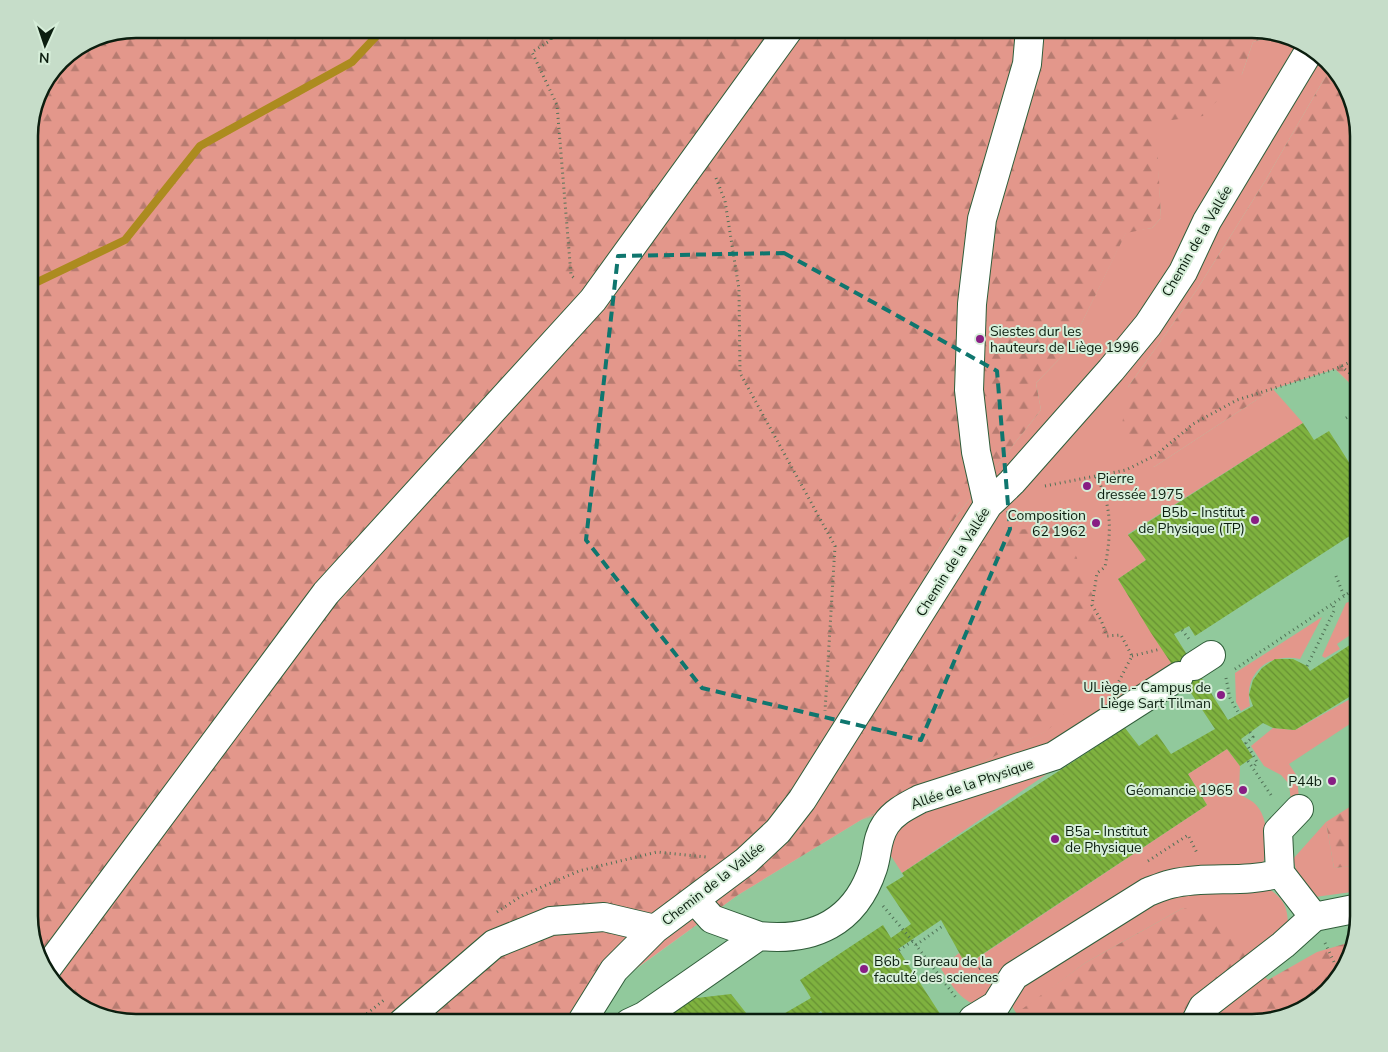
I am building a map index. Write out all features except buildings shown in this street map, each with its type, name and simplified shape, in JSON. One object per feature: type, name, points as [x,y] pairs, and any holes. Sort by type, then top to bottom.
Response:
[{"type":"street","points":[[50,964],[326,593],[592,300],[782,38]]},
{"type":"street","points":[[988,505],[976,452],[969,390],[972,304],[982,219],[1027,64],[1029,38]]},
{"type":"street","name":"Chemin de la Vallée","points":[[587,1014],[614,970],[655,929],[746,861],[778,831],[835,750],[988,505],[1012,482],[1111,370],[1148,324],[1183,272],[1207,222],[1307,55]]},
{"type":"street","name":"Allée de la Physique","points":[[696,900],[712,919],[759,936],[784,939],[817,931],[832,924],[851,908],[866,887],[874,866],[877,843],[886,824],[901,809],[920,799],[1054,756],[1202,668]]},
{"type":"street","points":[[1299,808],[1278,831],[1280,873],[1314,917]]},
{"type":"street","points":[[982,1014],[996,1005],[1014,976],[1148,892],[1170,884],[1260,879],[1280,873]]},
{"type":"street","points":[[1200,1014],[1203,1007],[1283,945],[1314,917],[1350,910]]},
{"type":"street","points":[[412,1014],[494,944],[551,921],[604,917],[655,929]]},
{"type":"street","points":[[647,1014],[759,936]]},
{"type":"path","points":[[551,38],[551,40],[532,52],[557,105],[571,275],[592,300]]},
{"type":"path","points":[[704,147],[725,201],[739,289],[740,373],[835,546],[824,723],[835,750]]},
{"type":"path","points":[[1012,482],[1038,487],[1126,470],[1156,455],[1192,424],[1237,400],[1350,362]]},
{"type":"path","points":[[1341,366],[1350,374]]},
{"type":"path","points":[[1346,418],[1350,416]]},
{"type":"path","points":[[1096,477],[1108,506],[1110,544],[1105,567],[1097,573],[1092,605],[1101,620],[1107,636],[1121,635],[1129,650]]},
{"type":"path","points":[[1336,576],[1344,596]]},
{"type":"path","points":[[1239,714],[1230,698],[1202,668],[1333,603],[1350,592]]},
{"type":"path","points":[[1307,666],[1334,611],[1333,603]]},
{"type":"path","points":[[1132,656],[1161,648]]},
{"type":"path","points":[[1250,732],[1253,737],[1246,743],[1257,762],[1253,768]]},
{"type":"path","points":[[1248,761],[1273,796],[1278,831]]},
{"type":"path","points":[[866,887],[913,941],[967,1014]]},
{"type":"path","points":[[916,945],[944,925]]},
{"type":"path","points":[[899,950],[913,941]]},
{"type":"highlighted area","points":[[784,253],[997,371],[1010,529],[921,740],[702,688],[586,540],[618,256]]},
{"type":"shaded area","name":"ULiège - Campus de Liège Sart Tilman","points":[[1335,369],[1350,383],[1350,930],[1343,954],[1337,966],[1322,986],[1307,998],[1290,1007],[1266,1014],[574,1014],[738,895],[861,820],[1047,731],[1064,527],[1273,389]]},
{"type":"green space","points":[[129,38],[1267,38],[1253,42],[1242,74],[1203,116],[1156,122],[1161,218],[1152,228],[1126,233],[1069,349],[1036,383],[1041,410],[955,518],[838,745],[977,546],[1011,530],[1064,527],[1119,659],[1047,731],[861,820],[738,895],[573,1014],[129,1014],[116,1013],[98,1007],[71,990],[54,971],[48,960],[39,936],[38,923],[38,122],[45,98],[63,70],[70,70],[70,63],[81,54],[98,45],[116,39]]},
{"type":"green space","points":[[1267,38],[1284,43],[1302,51],[1322,66],[1328,73],[1265,181],[1196,291],[1128,387],[1154,467],[1273,389],[1303,423],[1128,534],[1146,560],[1118,579],[1177,672],[1052,751],[862,820],[1046,731],[835,750],[955,518],[1041,410],[1036,383],[1069,349],[1126,232],[1152,228],[1161,218],[1155,122],[1242,74],[1253,42]]},
{"type":"green space","points":[[1328,73],[1343,98],[1350,122],[1350,383],[1335,369],[1273,389],[1154,467],[1122,425],[1128,387],[1196,291],[1265,181]]},
{"type":"green space","points":[[1350,601],[1350,635],[1337,644],[1340,649],[1325,658],[1322,656],[1346,603]]},
{"type":"green space","points":[[1322,617],[1300,659],[1278,659],[1269,662],[1261,668],[1250,684],[1250,706],[1241,711],[1236,702],[1235,673]]},
{"type":"green space","points":[[1350,699],[1350,724],[1289,764],[1297,776],[1299,799],[1291,801],[1289,784],[1281,775],[1264,766],[1251,746],[1273,728],[1295,730]]},
{"type":"green space","points":[[1227,749],[1240,766],[1239,794],[1258,807],[1265,822],[1267,840],[1263,863],[1193,872],[983,1005],[969,1002],[958,993],[941,969],[959,953],[967,965],[1207,805],[1188,774]]},
{"type":"green space","points":[[1079,752],[902,873],[884,845],[908,816]]},
{"type":"green space","points":[[1350,807],[1350,866],[1334,868],[1326,822]]},
{"type":"green space","points":[[1326,822],[1334,868],[1350,866],[1350,892],[1315,897],[1299,880],[1293,859]]},
{"type":"green space","points":[[1268,888],[1283,902],[1288,922],[1248,960],[1183,908],[1085,963],[1017,1014],[1013,1008],[1012,999],[1015,989],[1157,896]]},
{"type":"green space","points":[[1183,908],[1217,916],[1248,960],[1268,980],[1317,952],[1347,943],[1337,966],[1322,986],[1307,998],[1290,1007],[1266,1014],[1015,1014],[1085,963]]},
{"type":"waterway","points":[[38,282],[125,240],[200,146],[352,62],[375,38]]},
{"type":"place","name":"Siestes dur les hauteurs de Liège 1996","points":[[980,339]]},
{"type":"place","name":"Pierre dressée 1975","points":[[1087,486]]},
{"type":"place","name":"B5b - Institut de Physique (TP)","points":[[1255,520]]},
{"type":"place","name":"Composition 62 1962","points":[[1096,523]]},
{"type":"place","name":"ULiège - Campus de Liège Sart Tilman","points":[[1221,695]]},
{"type":"place","name":"P44b","points":[[1332,781]]},
{"type":"place","name":"Géomancie 1965","points":[[1243,790]]},
{"type":"place","name":"B5a - Institut de Physique","points":[[1055,839]]},
{"type":"place","name":"B6b - Bureau de la faculté des sciences","points":[[864,969]]}]
